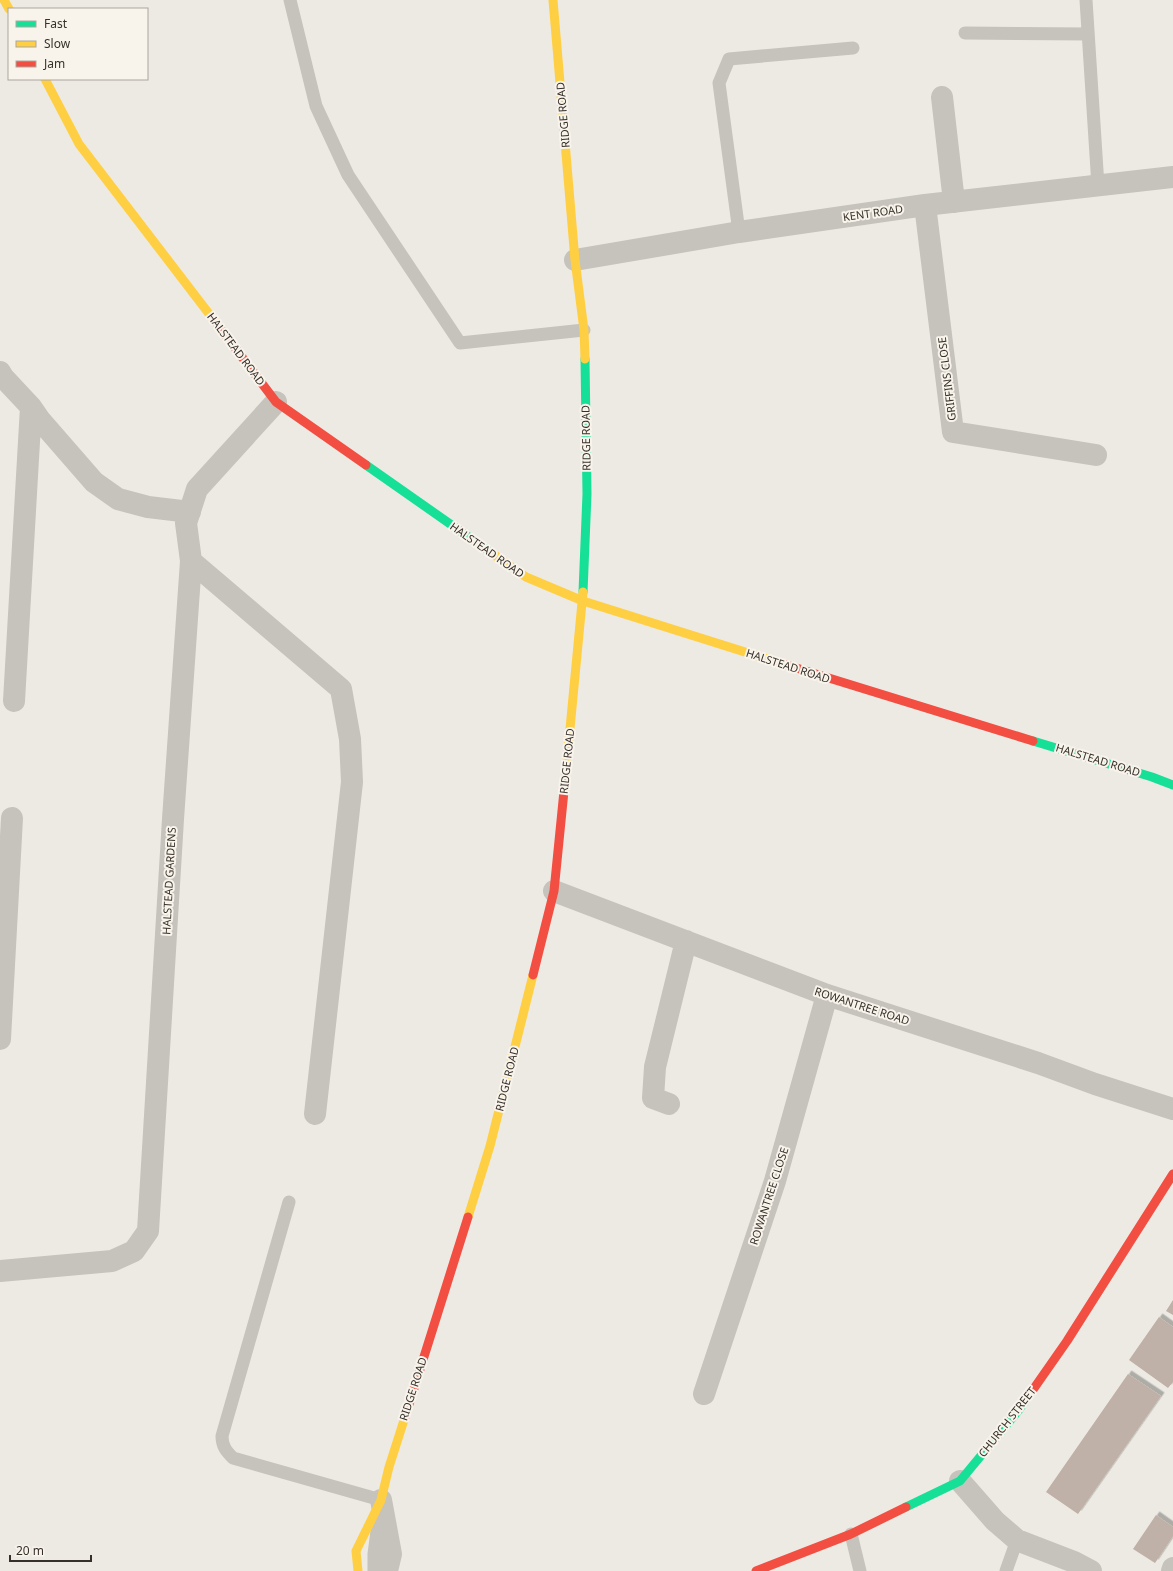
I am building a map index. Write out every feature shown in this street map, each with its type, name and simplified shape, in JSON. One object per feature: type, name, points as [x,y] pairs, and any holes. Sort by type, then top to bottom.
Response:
[{"type":"street","name":"RIDGE ROAD","points":[[358,1571],[356,1551],[381,1500],[388,1467],[490,1146],[554,891],[583,601],[587,494],[584,330],[575,260],[553,0]]},
{"type":"street","name":"HALSTEAD ROAD","points":[[46,80],[79,144],[276,402],[526,577],[583,601],[864,690],[1152,777],[1173,785]]},
{"type":"street","points":[[942,97],[954,202]]},
{"type":"street","name":"KENT ROAD","points":[[575,260],[739,232],[954,202],[1173,178]]},
{"type":"street","name":"GRIFFINS CLOSE","points":[[925,206],[953,432],[1096,455]]},
{"type":"street","points":[[0,372],[94,482],[118,499],[148,507],[190,512]]},
{"type":"street","name":"HALSTEAD GARDENS","points":[[0,1271],[112,1261],[134,1251],[148,1231],[190,561],[186,523],[197,489],[276,402]]},
{"type":"street","points":[[14,701],[31,407]]},
{"type":"street","points":[[190,561],[341,689],[350,739],[352,782],[315,1114]]},
{"type":"street","points":[[0,1039],[12,818]]},
{"type":"street","name":"ROWANTREE ROAD","points":[[554,891],[828,995],[1038,1063],[1095,1084],[1173,1109]]},
{"type":"street","points":[[669,1104],[653,1098],[655,1067],[686,941]]},
{"type":"street","name":"ROWANTREE CLOSE","points":[[704,1394],[775,1181],[828,995]]},
{"type":"street","name":"CHURCH STREET","points":[[756,1571],[851,1534],[960,1481],[1018,1411],[1067,1341],[1173,1174]]},
{"type":"street","points":[[960,1481],[995,1521],[1017,1540],[1074,1562],[1091,1571]]},
{"type":"street","name":"RIDGE ROAD","points":[[381,1500],[391,1554],[388,1571]]},
{"type":"lane","points":[[290,0],[316,106],[348,175],[460,343],[584,330]]},
{"type":"lane","points":[[1086,0],[1098,186]]},
{"type":"lane","points":[[965,33],[1088,34]]},
{"type":"lane","points":[[739,232],[719,83],[728,60],[853,48]]},
{"type":"lane","points":[[289,1202],[222,1436],[222,1442],[225,1451],[233,1458],[381,1500],[374,1554],[374,1571]]},
{"type":"lane","points":[[851,1534],[860,1571]]},
{"type":"lane","points":[[1006,1571],[1017,1540]]},
{"type":"building","points":[[1173,1300],[1173,1315],[1166,1311]]},
{"type":"building","points":[[1159,1317],[1173,1327],[1173,1382],[1168,1388],[1129,1360]]},
{"type":"building","points":[[1128,1374],[1161,1396],[1078,1514],[1046,1492]]},
{"type":"building","points":[[1156,1515],[1173,1527],[1173,1536],[1155,1563],[1133,1549]]},
{"type":"traffic: fast","points":[[583,592],[587,494],[585,359]]},
{"type":"traffic: fast","points":[[366,465],[493,554]]},
{"type":"traffic: fast","points":[[1033,741],[1152,777],[1173,785]]},
{"type":"traffic: fast","points":[[906,1507],[960,1481],[1018,1411],[1030,1394]]},
{"type":"traffic: slow","points":[[4,0],[8,8]]},
{"type":"traffic: slow","points":[[553,0],[575,260],[584,330],[585,359]]},
{"type":"traffic: slow","points":[[46,80],[79,144],[223,332]]},
{"type":"traffic: slow","points":[[493,554],[526,577],[583,601],[777,662]]},
{"type":"traffic: slow","points":[[565,781],[583,592]]},
{"type":"traffic: slow","points":[[468,1217],[490,1146],[533,975]]},
{"type":"traffic: slow","points":[[358,1571],[356,1551],[381,1500],[389,1467],[405,1417]]},
{"type":"traffic: jam","points":[[223,332],[276,402],[366,465]]},
{"type":"traffic: jam","points":[[777,662],[1033,741]]},
{"type":"traffic: jam","points":[[533,975],[554,891],[565,781]]},
{"type":"traffic: jam","points":[[1030,1394],[1067,1341],[1173,1174]]},
{"type":"traffic: jam","points":[[405,1417],[468,1217]]},
{"type":"traffic: jam","points":[[756,1571],[851,1534],[906,1507]]}]
